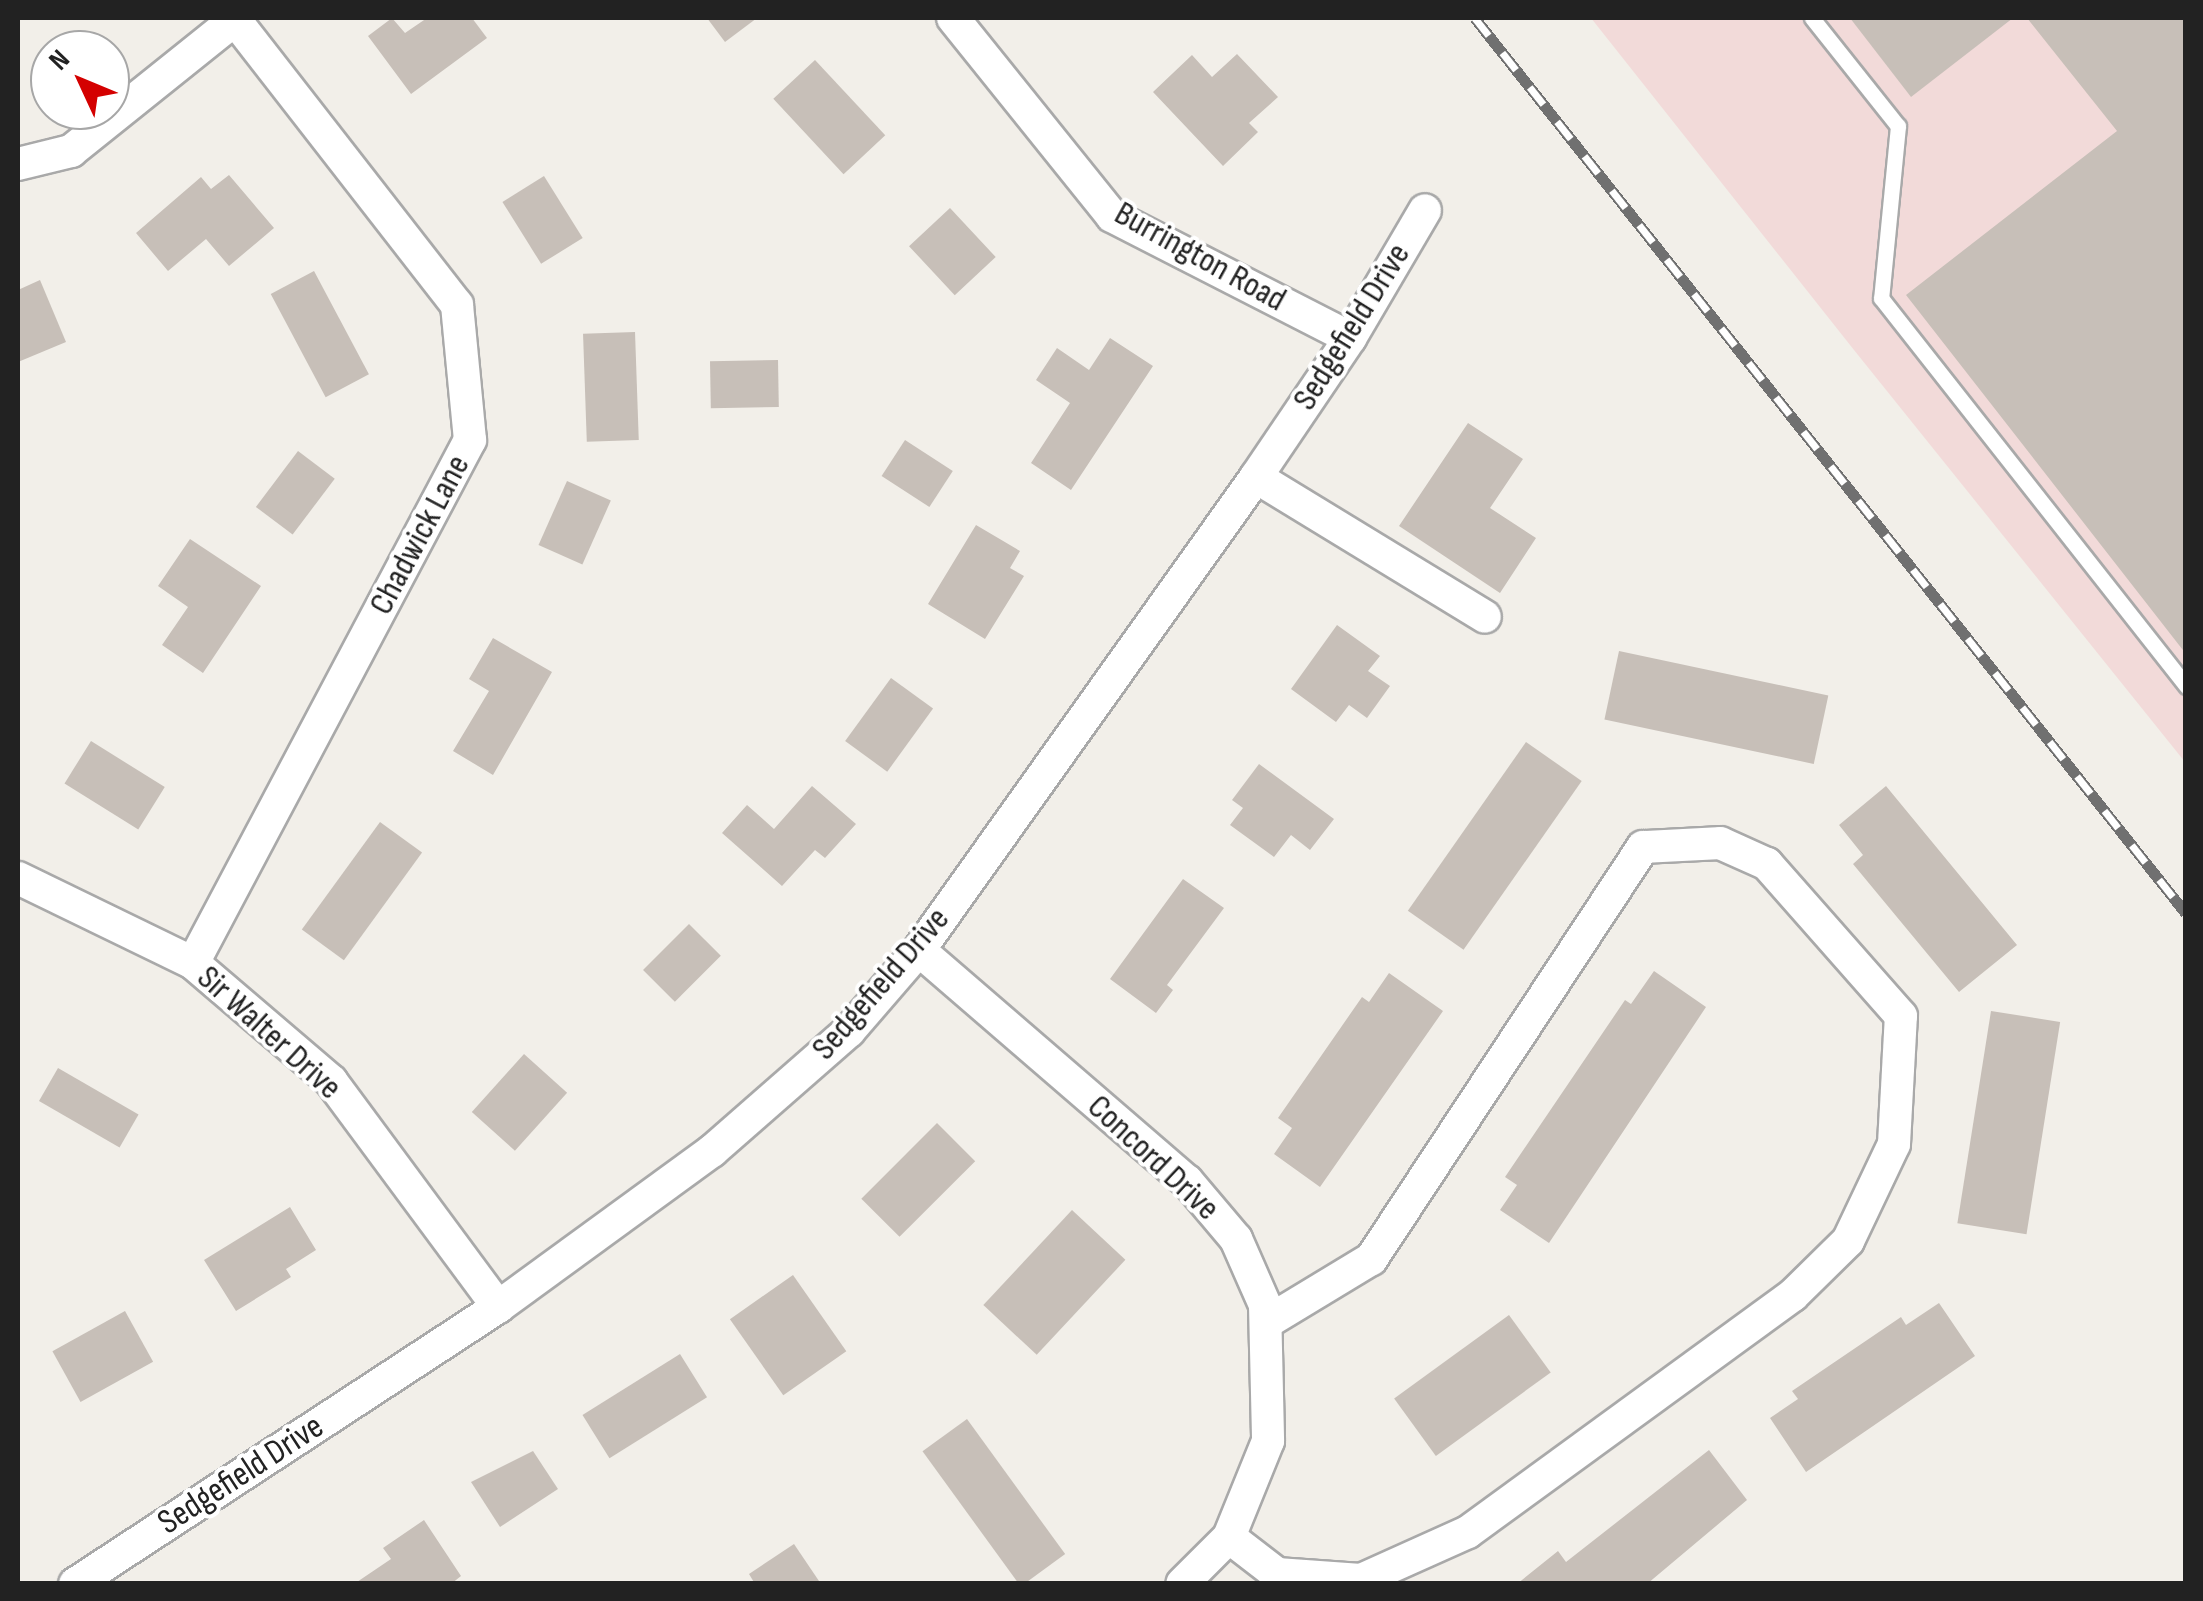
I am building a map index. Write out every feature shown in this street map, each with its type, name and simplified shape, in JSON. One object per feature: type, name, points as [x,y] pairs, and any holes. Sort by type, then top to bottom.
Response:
[{"type":"street","name":"Burrington Road","points":[[952,18],[1112,216],[1350,338]]},
{"type":"street","points":[[18,164],[71,151],[236,19]]},
{"type":"street","name":"Chadwick Lane","points":[[193,962],[470,440],[457,305],[236,19]]},
{"type":"street","name":"Sedgefield Drive","points":[[75,1584],[498,1308],[712,1151],[849,1031],[919,950],[1256,476],[1350,338],[1425,210]]},
{"type":"street","points":[[1256,476],[1485,617]]},
{"type":"street","points":[[1229,1536],[1278,1574],[1361,1580],[1468,1532],[1794,1295],[1848,1241],[1894,1144],[1901,1016],[1767,864],[1720,843],[1643,846],[1371,1258],[1266,1322]]},
{"type":"street","name":"Sir Walter Drive","points":[[18,878],[193,962],[331,1081],[498,1308]]},
{"type":"street","name":"Concord Drive","points":[[919,950],[1187,1181],[1236,1239],[1266,1322],[1268,1441],[1229,1536],[1182,1584]]},
{"type":"lane","points":[[1812,18],[1898,126],[1881,298],[2186,686]]},
{"type":"shaded area","points":[[1591,18],[2185,18],[2185,762],[1854,350]]},
{"type":"building","points":[[392,18],[405,33],[427,18],[472,18],[487,38],[411,94],[368,36]]},
{"type":"building","points":[[707,18],[757,18],[725,42]]},
{"type":"building","points":[[1850,18],[2013,18],[1911,97]]},
{"type":"building","points":[[2027,18],[2186,18],[2186,654],[1906,295],[2117,131]]},
{"type":"building","points":[[1237,54],[1278,97],[1249,123],[1258,132],[1223,166],[1153,92],[1192,55],[1212,77]]},
{"type":"building","points":[[815,60],[885,135],[844,174],[773,99]]},
{"type":"building","points":[[229,175],[274,228],[229,266],[206,239],[168,271],[136,233],[201,177],[211,189]]},
{"type":"building","points":[[544,176],[583,238],[541,264],[502,202]]},
{"type":"building","points":[[950,208],[996,257],[955,295],[909,246]]},
{"type":"building","points":[[314,271],[369,374],[326,397],[271,294]]},
{"type":"building","points":[[40,280],[66,342],[18,362],[18,290]]},
{"type":"building","points":[[635,332],[639,440],[587,442],[583,334]]},
{"type":"building","points":[[1110,338],[1153,366],[1071,490],[1031,463],[1070,403],[1036,380],[1057,348],[1089,370]]},
{"type":"building","points":[[778,360],[779,407],[711,408],[710,361]]},
{"type":"building","points":[[1468,423],[1523,459],[1490,508],[1536,538],[1500,593],[1399,526]]},
{"type":"building","points":[[905,440],[953,471],[929,507],[882,476]]},
{"type":"building","points":[[298,451],[335,479],[293,535],[256,507]]},
{"type":"building","points":[[567,481],[611,501],[582,564],[539,545]]},
{"type":"building","points":[[976,525],[1020,551],[1010,568],[1024,576],[985,639],[928,604]]},
{"type":"building","points":[[190,539],[261,586],[203,673],[162,645],[188,607],[158,586]]},
{"type":"building","points":[[1337,625],[1380,656],[1368,671],[1390,686],[1367,718],[1349,705],[1336,722],[1291,689]]},
{"type":"building","points":[[493,638],[552,672],[493,775],[453,751],[489,691],[469,679]]},
{"type":"building","points":[[1619,651],[1828,695],[1814,764],[1604,719]]},
{"type":"building","points":[[891,678],[933,709],[887,772],[845,741]]},
{"type":"building","points":[[91,741],[165,787],[138,830],[65,783]]},
{"type":"building","points":[[1526,742],[1582,781],[1464,950],[1408,911]]},
{"type":"building","points":[[1259,764],[1334,819],[1310,850],[1291,835],[1274,857],[1230,825],[1243,808],[1232,800]]},
{"type":"building","points":[[812,786],[856,824],[825,858],[815,850],[782,886],[722,833],[747,805],[774,829]]},
{"type":"building","points":[[1886,786],[2017,945],[1959,992],[1853,864],[1863,855],[1839,825]]},
{"type":"building","points":[[380,822],[422,853],[344,960],[302,930]]},
{"type":"building","points":[[1183,879],[1224,908],[1167,985],[1173,990],[1156,1013],[1110,979]]},
{"type":"building","points":[[689,924],[721,956],[675,1002],[643,970]]},
{"type":"building","points":[[1654,971],[1706,1007],[1549,1243],[1500,1210],[1517,1185],[1505,1177],[1625,1000],[1631,1004]]},
{"type":"building","points":[[1389,973],[1443,1011],[1320,1187],[1274,1154],[1292,1128],[1278,1118],[1362,997],[1369,1002]]},
{"type":"building","points":[[1991,1011],[2060,1022],[2027,1234],[1957,1223]]},
{"type":"building","points":[[524,1054],[567,1093],[515,1151],[472,1112]]},
{"type":"building","points":[[58,1068],[139,1114],[120,1147],[39,1101]]},
{"type":"building","points":[[937,1123],[975,1161],[900,1237],[861,1199]]},
{"type":"building","points":[[290,1207],[316,1250],[286,1269],[291,1277],[236,1311],[204,1260]]},
{"type":"building","points":[[1072,1210],[1125,1260],[1037,1355],[983,1305]]},
{"type":"building","points":[[793,1275],[846,1351],[783,1395],[730,1319]]},
{"type":"building","points":[[1939,1303],[1975,1356],[1806,1472],[1770,1418],[1798,1399],[1792,1391],[1901,1317],[1906,1325]]},
{"type":"building","points":[[125,1311],[153,1362],[81,1402],[52,1351]]},
{"type":"building","points":[[1509,1315],[1551,1372],[1436,1456],[1394,1398]]},
{"type":"building","points":[[680,1354],[707,1397],[610,1458],[582,1415]]},
{"type":"building","points":[[967,1419],[1065,1554],[1019,1584],[923,1451]]},
{"type":"building","points":[[1709,1450],[1747,1500],[1647,1584],[1517,1584],[1558,1551],[1566,1562]]},
{"type":"building","points":[[533,1451],[558,1489],[500,1527],[471,1482]]},
{"type":"building","points":[[424,1520],[461,1576],[451,1584],[354,1584],[391,1559],[383,1548]]},
{"type":"building","points":[[794,1544],[821,1584],[755,1584],[749,1574]]},
{"type":"railway","points":[[1475,18],[2186,913]]}]
